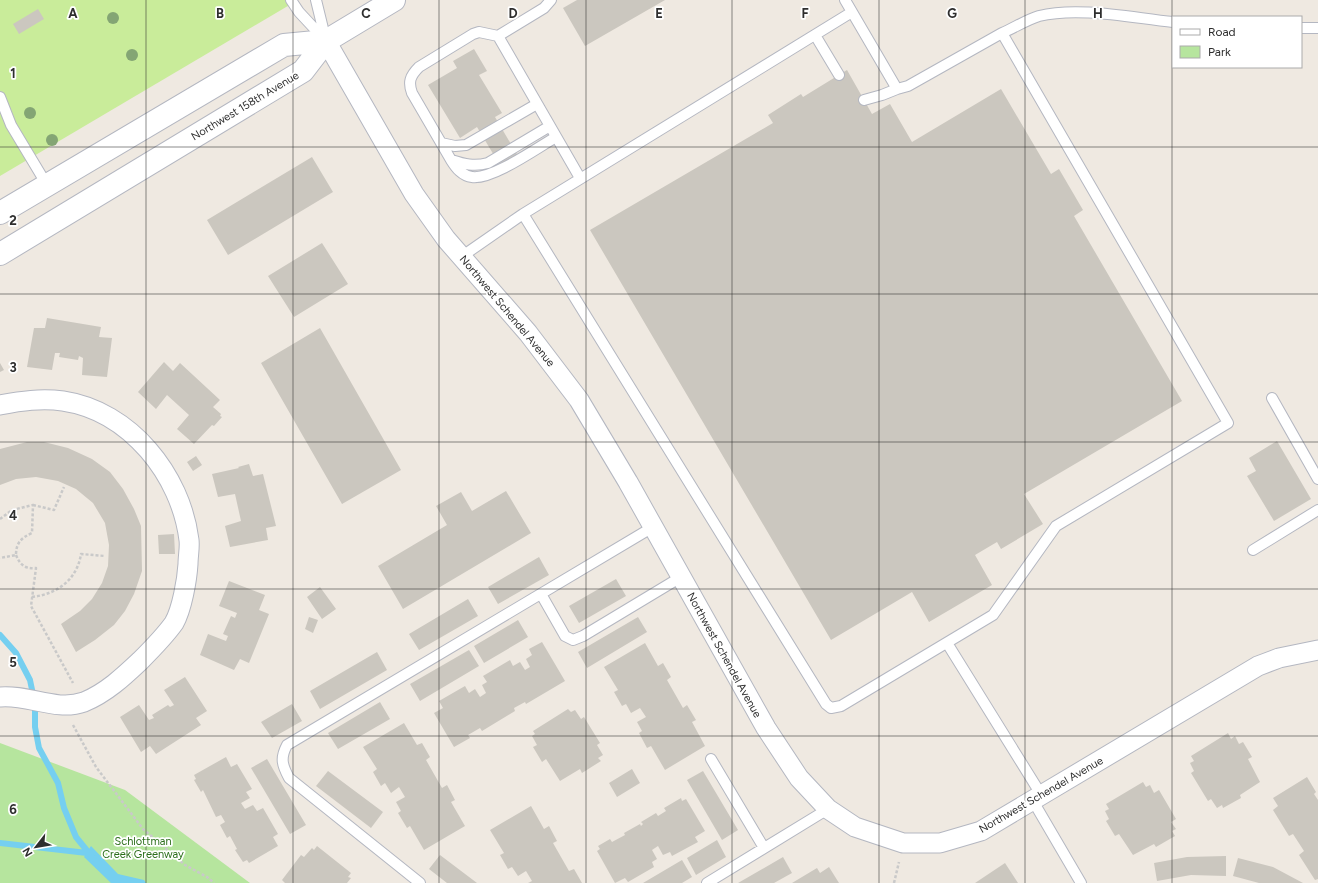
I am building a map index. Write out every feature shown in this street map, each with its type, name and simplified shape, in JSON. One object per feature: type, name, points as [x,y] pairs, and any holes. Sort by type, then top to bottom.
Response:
[{"type":"main road","points":[[0,213],[284,45],[326,40],[394,0]]},
{"type":"main road","name":"Northwest 158th Avenue","points":[[0,254],[303,71],[326,40]]},
{"type":"street","name":"Northwest Schendel Avenue","points":[[326,40],[414,194],[461,257],[528,333],[579,400],[653,527],[766,728],[799,778],[828,809],[855,827],[903,843],[940,843],[981,831],[1258,666],[1279,658],[1318,650]]},
{"type":"street","points":[[0,405],[33,399],[64,401],[86,407],[106,417],[141,442],[160,464],[171,484],[183,511],[190,541],[188,570],[182,599],[175,621],[156,645],[112,687],[83,702],[62,705],[3,697]]},
{"type":"lane","points":[[291,0],[299,12],[326,40]]},
{"type":"lane","points":[[316,0],[326,40]]},
{"type":"lane","points":[[498,36],[544,8],[551,0]]},
{"type":"lane","points":[[845,0],[897,89]]},
{"type":"lane","points":[[461,257],[523,214],[580,178],[852,12]]},
{"type":"lane","points":[[864,100],[908,86],[1002,33],[1038,17],[1055,14],[1090,13],[1172,22]]},
{"type":"lane","points":[[1302,28],[1318,28]]},
{"type":"lane","points":[[556,137],[485,177],[472,177],[459,172],[412,93],[409,83],[412,73],[419,67],[473,34],[484,32],[498,36],[580,178]]},
{"type":"lane","points":[[523,214],[826,704],[831,708],[841,706],[993,615],[1056,526],[1228,423],[1002,33]]},
{"type":"lane","points":[[815,35],[839,76]]},
{"type":"lane","points":[[0,97],[11,125],[47,185]]},
{"type":"lane","points":[[441,143],[455,146],[466,145],[537,104]]},
{"type":"lane","points":[[451,160],[477,166],[488,163],[550,126]]},
{"type":"lane","points":[[1272,398],[1318,479]]},
{"type":"lane","points":[[1253,550],[1318,510]]},
{"type":"lane","points":[[420,883],[289,778],[282,765],[282,753],[287,745],[653,527]]},
{"type":"lane","points":[[541,594],[565,636],[573,640],[583,636],[681,577]]},
{"type":"lane","points":[[947,643],[1037,798],[1081,883]]},
{"type":"lane","points":[[711,759],[764,848]]},
{"type":"lane","points":[[707,883],[828,809]]},
{"type":"path","points":[[0,519],[12,510],[33,505],[54,510],[64,487]]},
{"type":"path","points":[[33,505],[32,533],[20,541],[16,547],[16,555],[19,562],[24,567],[36,568],[31,606],[66,668],[83,702]]},
{"type":"path","points":[[32,597],[55,592],[64,585],[72,577],[81,554],[105,556]]},
{"type":"path","points":[[0,558],[16,555]]},
{"type":"path","points":[[62,705],[96,767],[143,830],[185,865],[208,877],[214,883]]},
{"type":"green space","points":[[0,0],[298,0],[0,176]]},
{"type":"green space","name":"Schlottman Creek Greenway","points":[[0,743],[125,790],[250,883],[0,883]]},
{"type":"water","points":[[91,846],[118,874],[144,880],[146,883],[111,883],[84,857]]},
{"type":"building","points":[[577,0],[665,0],[585,46],[563,8]]},
{"type":"building","points":[[38,9],[44,19],[19,34],[13,24]]},
{"type":"building","points":[[474,49],[487,71],[479,75],[502,113],[495,117],[521,161],[504,172],[477,127],[460,138],[428,85],[457,68],[453,61]]},
{"type":"building","points":[[847,70],[872,114],[890,104],[912,142],[1001,89],[1051,174],[1059,169],[1083,210],[1074,216],[1182,401],[1024,494],[1043,524],[1001,549],[997,542],[975,555],[992,585],[929,622],[912,592],[831,640],[590,230],[773,123],[768,115],[801,94],[803,97]]},
{"type":"building","points":[[312,157],[333,192],[228,255],[207,220]]},
{"type":"building","points":[[322,243],[348,284],[294,317],[268,276]]},
{"type":"building","points":[[47,318],[101,327],[99,337],[112,338],[107,377],[82,375],[83,358],[79,356],[78,360],[59,357],[60,353],[55,353],[52,370],[27,367],[34,328],[45,328]]},
{"type":"building","points":[[320,328],[401,470],[342,504],[261,363]]},
{"type":"building","points":[[164,362],[173,371],[180,363],[220,400],[213,407],[221,414],[220,416],[222,417],[194,444],[177,429],[189,415],[167,395],[156,409],[138,392]]},
{"type":"building","points":[[0,363],[4,370],[0,372]]},
{"type":"building","points":[[1277,441],[1311,499],[1274,521],[1247,476],[1256,471],[1249,458]]},
{"type":"building","points":[[27,442],[44,442],[68,448],[92,459],[110,472],[123,489],[141,526],[142,571],[134,594],[125,611],[114,625],[95,640],[76,652],[61,624],[80,611],[92,599],[102,583],[108,566],[109,545],[105,523],[93,503],[76,489],[58,481],[36,477],[16,479],[0,485],[0,449]]},
{"type":"building","points":[[196,456],[202,465],[193,471],[187,462]]},
{"type":"building","points":[[249,464],[253,476],[263,474],[276,526],[266,528],[268,540],[230,547],[225,526],[241,521],[235,494],[218,497],[212,474],[239,468],[238,467]]},
{"type":"building","points":[[506,491],[531,533],[403,609],[378,566],[447,525],[436,506],[461,492],[472,511]]},
{"type":"building","points":[[174,534],[175,554],[159,554],[158,535]]},
{"type":"building","points":[[539,557],[549,575],[498,604],[488,587]]},
{"type":"building","points":[[616,579],[626,596],[579,623],[569,606]]},
{"type":"building","points":[[229,581],[265,595],[259,610],[269,614],[249,663],[240,659],[234,670],[200,655],[208,634],[226,641],[228,636],[223,634],[231,616],[235,618],[237,613],[219,606]]},
{"type":"building","points":[[320,587],[336,609],[322,619],[307,597]]},
{"type":"building","points":[[468,599],[478,616],[419,650],[409,634]]},
{"type":"building","points":[[309,617],[318,620],[313,633],[305,629]]},
{"type":"building","points":[[638,617],[647,632],[587,668],[578,652]]},
{"type":"building","points":[[518,620],[528,637],[484,663],[474,646]]},
{"type":"building","points":[[542,642],[565,681],[526,704],[525,702],[514,708],[515,711],[482,731],[480,728],[468,735],[470,738],[454,747],[434,713],[443,708],[439,701],[465,686],[469,693],[475,689],[480,697],[486,693],[482,685],[487,682],[483,676],[510,660],[513,666],[520,662],[525,670],[530,667],[526,659],[532,655],[529,649]]},
{"type":"building","points":[[645,643],[658,666],[663,663],[671,677],[667,680],[683,708],[687,705],[696,720],[692,722],[705,746],[665,770],[651,746],[647,748],[639,733],[642,731],[637,722],[646,717],[640,708],[631,713],[626,704],[622,706],[614,692],[618,690],[604,667]]},
{"type":"building","points":[[469,650],[479,666],[420,701],[410,684]]},
{"type":"building","points":[[377,652],[387,670],[320,709],[310,691]]},
{"type":"building","points":[[185,677],[207,711],[196,718],[201,725],[156,754],[150,746],[141,752],[120,717],[139,705],[149,720],[154,718],[152,715],[168,705],[170,707],[174,705],[164,690]]},
{"type":"building","points":[[380,702],[390,719],[338,749],[328,733]]},
{"type":"building","points":[[292,704],[302,721],[272,738],[261,722]]},
{"type":"building","points":[[568,709],[571,712],[575,710],[581,719],[584,717],[600,743],[597,745],[603,755],[598,758],[601,761],[582,773],[580,769],[560,781],[546,759],[542,762],[533,747],[537,745],[532,736],[535,734],[533,731]]},
{"type":"building","points":[[404,723],[417,745],[422,743],[430,757],[426,760],[442,788],[447,785],[455,800],[451,802],[465,826],[424,850],[410,826],[407,828],[398,813],[401,811],[396,802],[405,797],[399,787],[391,793],[385,783],[381,786],[373,772],[377,769],[363,747]]},
{"type":"building","points":[[1228,733],[1231,739],[1235,736],[1239,744],[1243,742],[1252,757],[1248,759],[1260,782],[1240,795],[1241,798],[1223,808],[1222,805],[1217,808],[1211,799],[1208,801],[1191,773],[1194,771],[1190,763],[1194,761],[1191,756]]},
{"type":"building","points":[[226,757],[231,767],[237,764],[252,789],[246,792],[250,798],[241,803],[245,809],[253,805],[257,811],[263,808],[278,834],[273,837],[278,846],[249,863],[247,860],[243,862],[235,850],[237,849],[230,836],[227,838],[220,825],[225,822],[221,815],[216,817],[203,790],[201,792],[194,780],[196,779],[194,775]]},
{"type":"building","points":[[267,759],[306,825],[290,834],[251,768]]},
{"type":"building","points":[[632,769],[640,783],[617,797],[609,783]]},
{"type":"building","points":[[328,771],[383,812],[371,828],[316,786]]},
{"type":"building","points":[[703,771],[738,830],[722,840],[687,780]]},
{"type":"building","points":[[1307,777],[1316,792],[1314,794],[1318,800],[1318,879],[1315,880],[1299,855],[1304,851],[1293,834],[1289,836],[1273,810],[1278,806],[1273,798]]},
{"type":"building","points":[[1143,782],[1146,787],[1150,785],[1154,793],[1159,790],[1176,819],[1171,822],[1176,829],[1172,831],[1175,836],[1156,847],[1154,844],[1133,855],[1119,834],[1115,836],[1106,821],[1109,819],[1105,811],[1109,809],[1106,804]]},
{"type":"building","points":[[681,798],[682,801],[686,799],[705,831],[695,837],[698,842],[672,856],[670,852],[663,855],[658,846],[652,850],[657,859],[652,862],[654,867],[628,882],[625,878],[615,883],[597,851],[600,849],[598,846],[610,839],[612,842],[640,824],[641,826],[643,824],[641,822],[656,813],[658,816],[666,811],[664,808]]},
{"type":"building","points":[[531,806],[544,829],[549,826],[557,841],[553,843],[569,871],[574,869],[582,883],[528,883],[532,881],[526,871],[518,876],[512,867],[508,869],[500,855],[504,853],[490,830]]},
{"type":"building","points":[[717,840],[726,857],[696,875],[687,858]]},
{"type":"building","points":[[317,846],[351,873],[348,877],[351,878],[347,883],[285,883],[282,880],[301,855],[304,857],[312,848],[314,850]]},
{"type":"building","points":[[440,855],[477,883],[447,883],[429,869]]},
{"type":"building","points":[[1226,856],[1226,876],[1191,875],[1157,881],[1154,863],[1187,857]]},
{"type":"building","points":[[783,857],[792,873],[774,883],[738,883]]},
{"type":"building","points":[[1238,858],[1273,867],[1303,883],[1259,883],[1233,876]]},
{"type":"building","points":[[682,860],[692,877],[682,883],[643,883]]},
{"type":"building","points":[[1005,863],[1018,883],[975,883]]},
{"type":"building","points":[[829,867],[839,883],[792,883],[817,868],[820,873]]},
{"type":"waterway","points":[[0,635],[16,653],[30,680],[35,704],[35,727],[39,748],[58,783],[64,808],[76,837],[93,858]]},
{"type":"waterway","points":[[0,843],[87,853]]}]
